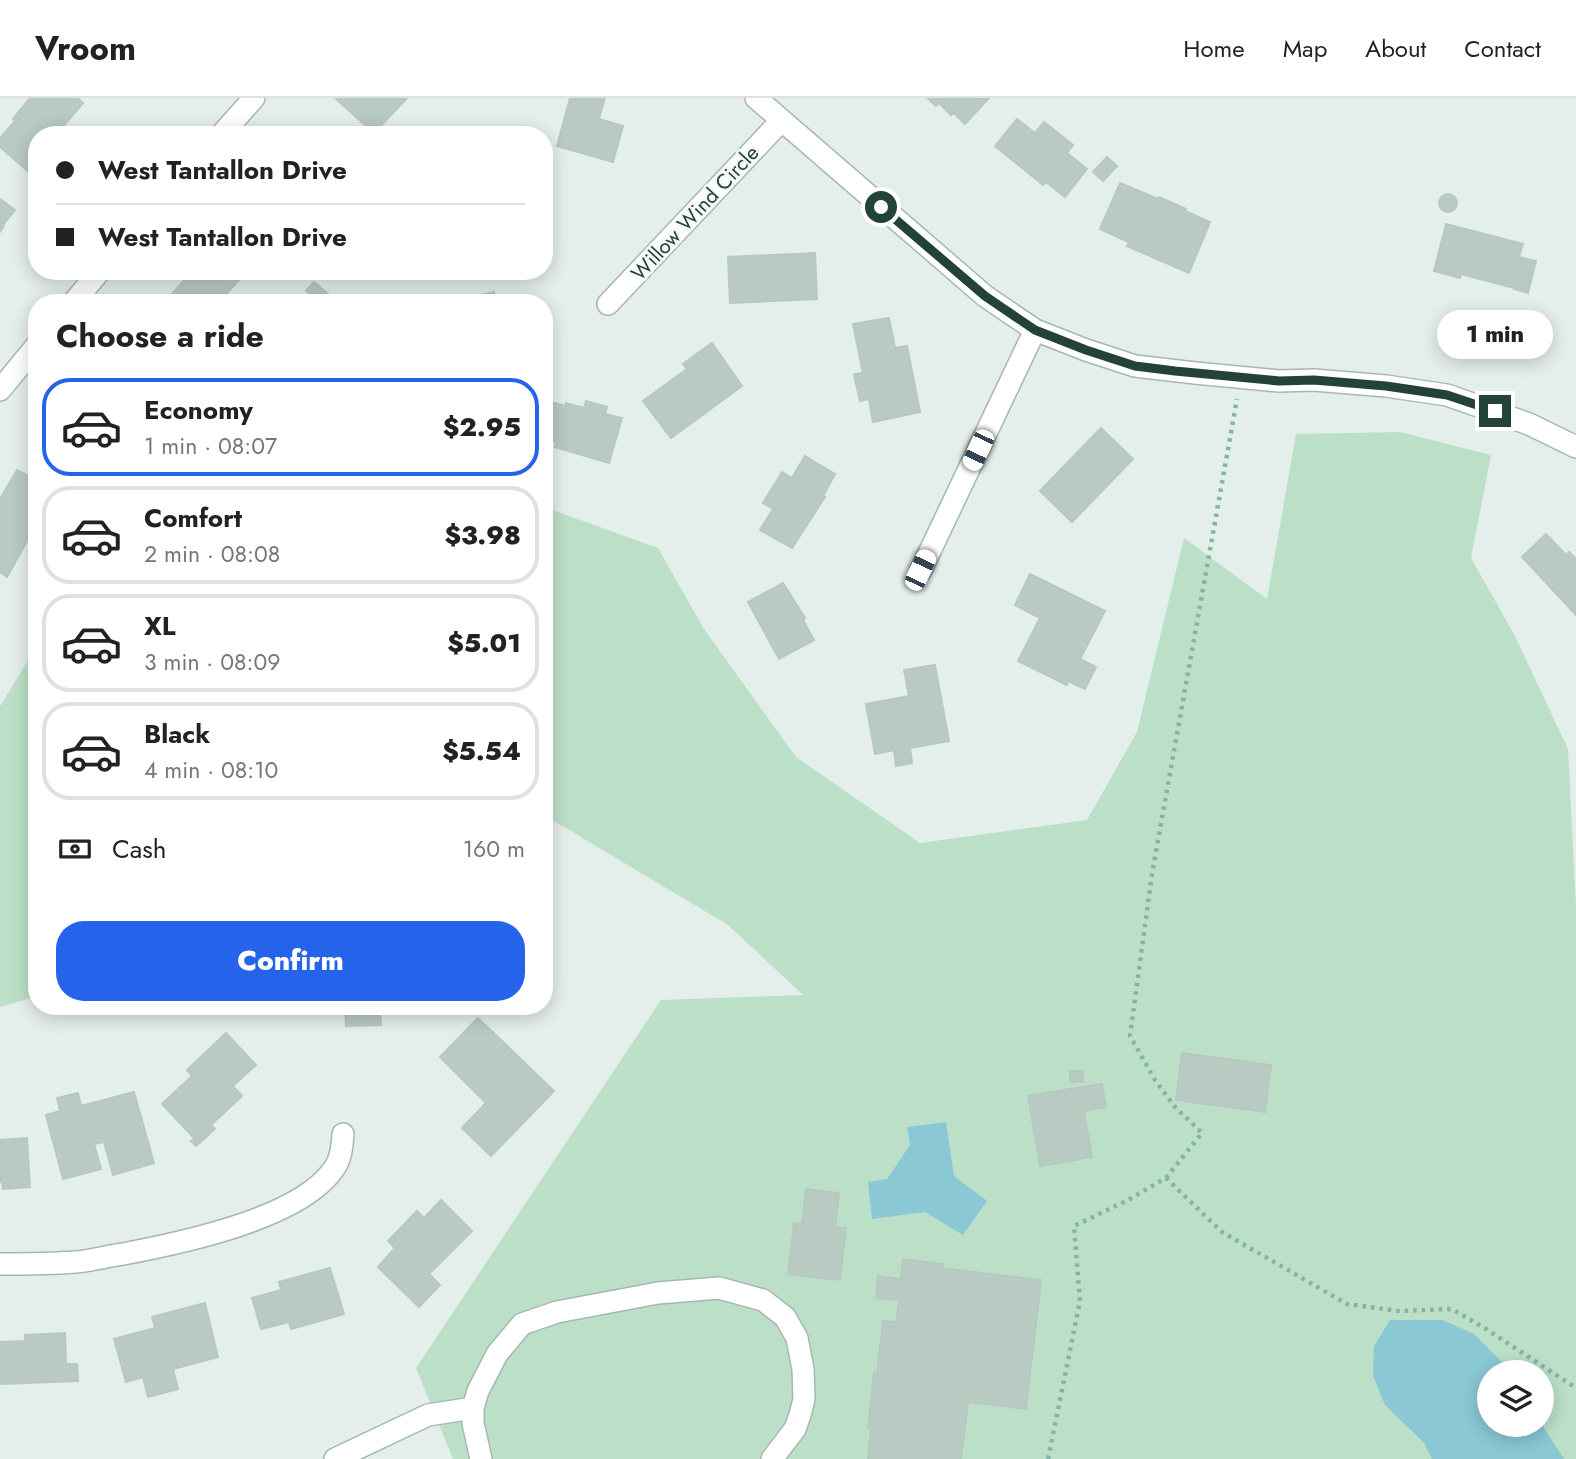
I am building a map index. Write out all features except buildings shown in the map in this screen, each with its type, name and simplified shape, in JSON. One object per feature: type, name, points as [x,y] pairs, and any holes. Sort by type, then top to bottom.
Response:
[{"type":"street","points":[[229,126],[254,98]]},
{"type":"street","points":[[756,98],[985,296],[1035,330],[1135,366],[1279,381],[1314,380],[1374,385],[1447,395],[1529,424],[1576,447]]},
{"type":"street","name":"Willow Wind Circle","points":[[608,304],[781,121]]},
{"type":"street","points":[[81,294],[92,280]]},
{"type":"street","points":[[920,570],[1035,330]]},
{"type":"street","points":[[0,390],[28,356]]},
{"type":"street","points":[[0,1264],[77,1262],[159,1247],[228,1230],[294,1203],[322,1183],[335,1168],[342,1150],[343,1134]]},
{"type":"street","points":[[481,1459],[473,1423],[473,1408],[478,1391],[497,1354],[522,1324],[557,1312],[657,1293],[719,1288],[763,1300],[785,1317],[797,1338],[803,1369],[804,1399],[794,1429],[772,1459]]},
{"type":"street","points":[[335,1459],[428,1415],[473,1408]]},
{"type":"path","points":[[1048,1459],[1080,1301],[1074,1226],[1166,1178],[1202,1133],[1175,1107],[1130,1036],[1152,874],[1241,377]]},
{"type":"path","points":[[1166,1178],[1222,1232],[1347,1304],[1399,1311],[1452,1309],[1576,1388]]},
{"type":"green space","points":[[1400,432],[1491,455],[1471,558],[1515,636],[1568,749],[1576,906],[1576,1459],[453,1459],[416,1368],[661,1000],[803,995],[728,925],[553,821],[553,510],[658,548],[704,629],[796,757],[920,843],[1087,820],[1137,732],[1184,538],[1267,599],[1296,434]]},
{"type":"green space","points":[[28,661],[28,999],[0,1007],[0,706]]},
{"type":"water","points":[[946,1122],[954,1176],[987,1201],[963,1235],[925,1212],[872,1219],[868,1182],[887,1179],[910,1145],[907,1127]]},
{"type":"water","points":[[1390,1320],[1442,1320],[1474,1334],[1500,1360],[1477,1360],[1477,1437],[1550,1437],[1564,1459],[1432,1459],[1424,1443],[1385,1405],[1373,1376],[1374,1346]]},
{"type":"route","points":[[881,207],[985,296],[1035,330],[1086,350],[1135,366],[1175,371],[1279,381],[1314,380],[1386,386],[1447,395],[1495,411]]}]
